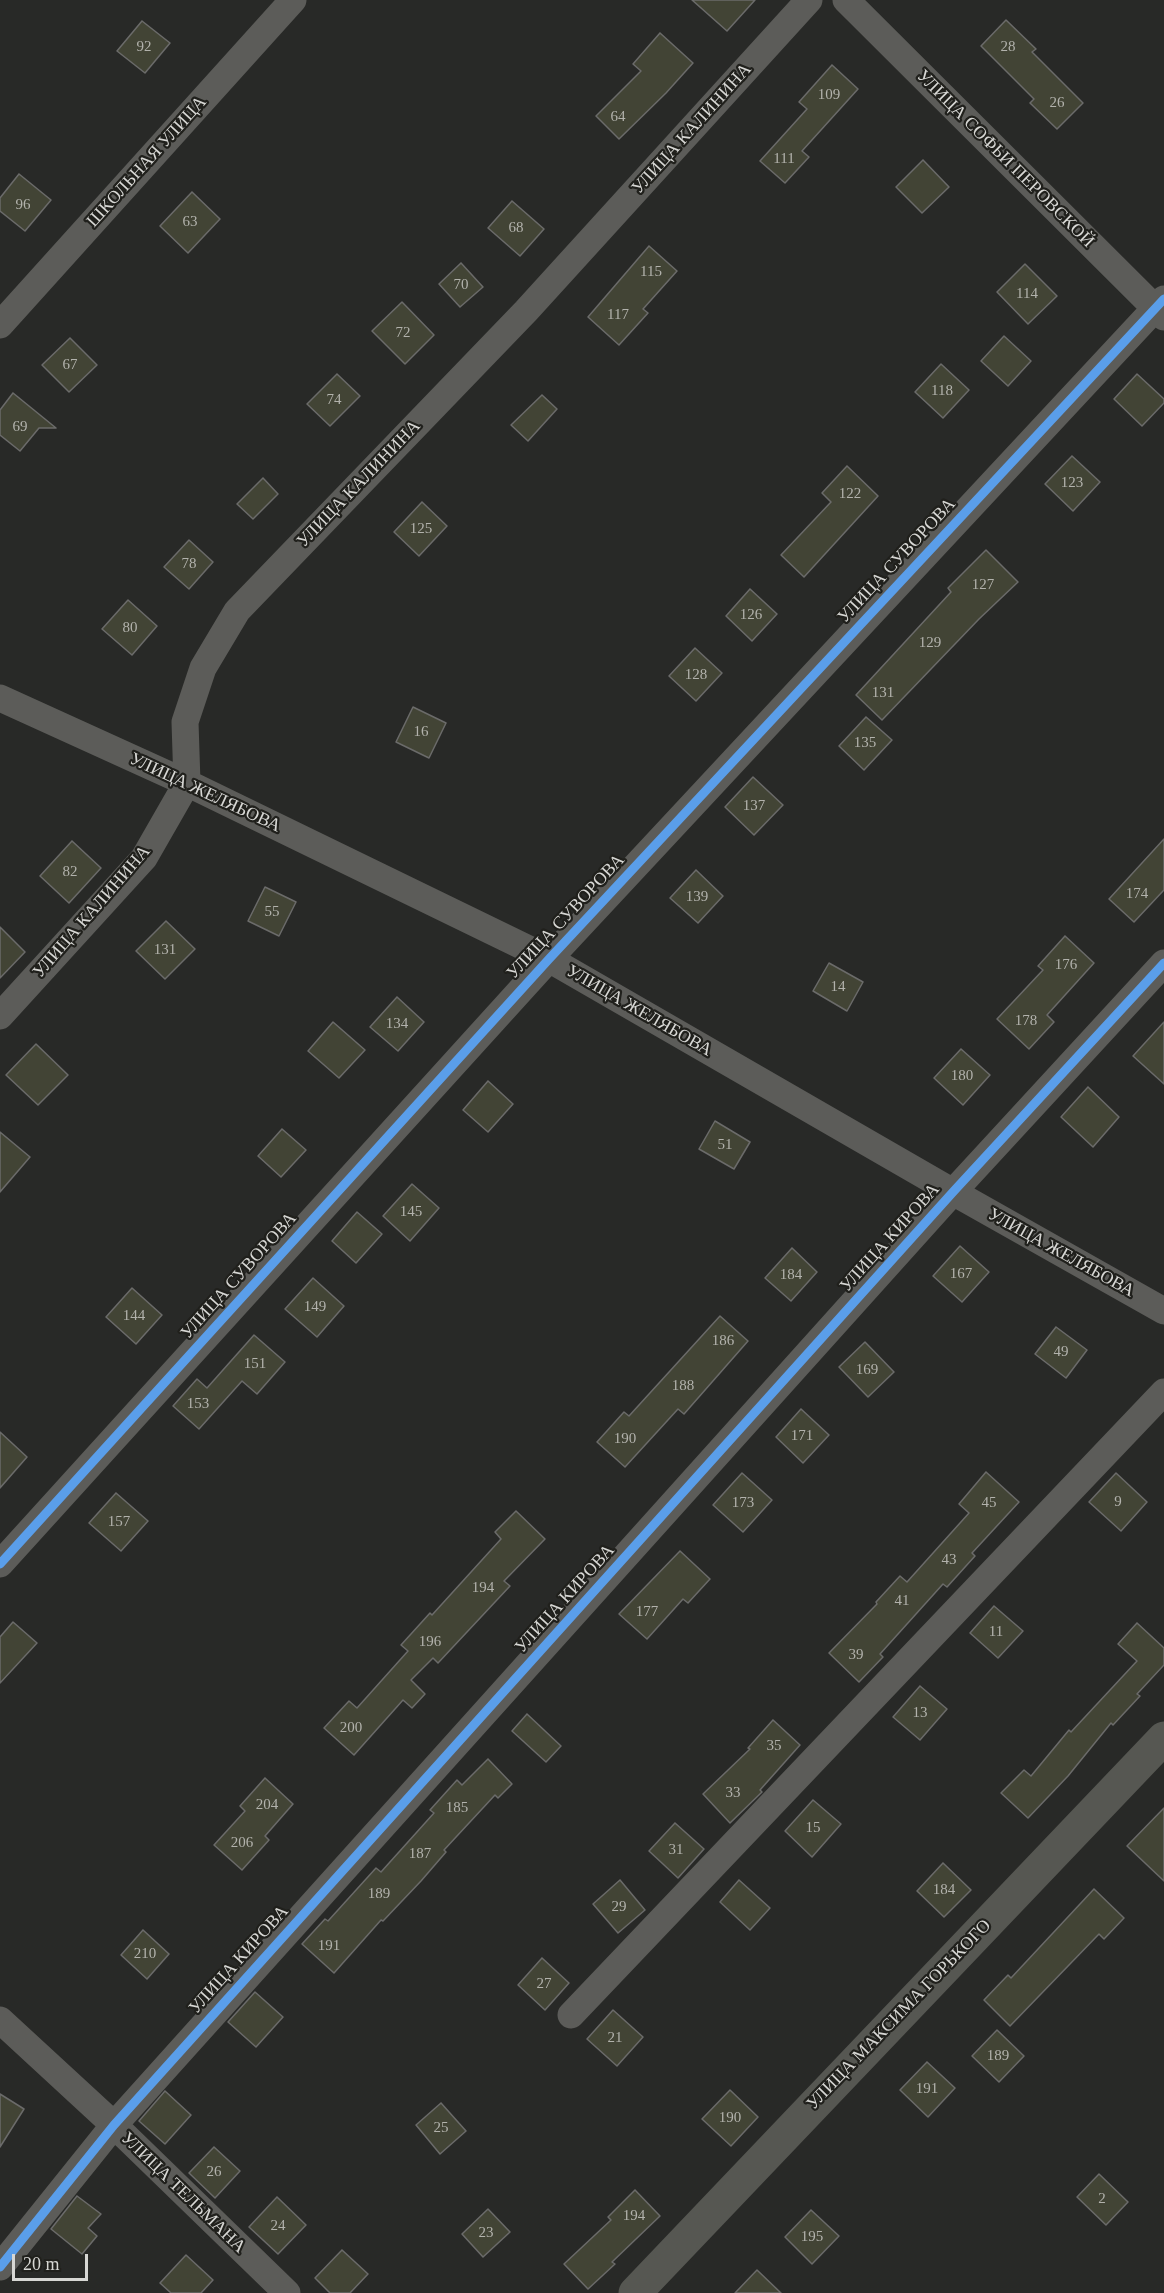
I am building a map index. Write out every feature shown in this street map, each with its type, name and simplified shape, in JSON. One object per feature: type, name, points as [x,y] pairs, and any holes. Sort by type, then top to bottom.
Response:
[{"type":"street","name":"ШКОЛЬНАЯ УЛИЦА","points":[[0,325],[293,0]]},
{"type":"street","name":"УЛИЦА КАЛИНИНА","points":[[0,1016],[144,858],[187,783],[185,722],[203,668],[237,611],[526,311],[809,0]]},
{"type":"street","name":"УЛИЦА СОФЬИ ПЕРОВСКОЙ","points":[[846,0],[1161,308]]},
{"type":"street","name":"УЛИЦА СУВОРОВА","points":[[0,1564],[549,959],[1161,308]]},
{"type":"street","name":"УЛИЦА ЖЕЛЯБОВА","points":[[0,698],[187,783],[549,959],[1164,1311]]},
{"type":"street","name":"УЛИЦА КИРОВА","points":[[0,2267],[114,2125],[953,1192],[1164,963]]},
{"type":"street","points":[[571,2015],[1164,1392]]},
{"type":"street","name":"УЛИЦА МАКСИМА ГОРЬКОГО","points":[[635,2293],[1164,1738]]},
{"type":"street","name":"УЛИЦА ТЕЛЬМАНА","points":[[0,2020],[114,2125],[287,2293]]},
{"type":"building","points":[[692,0],[755,0],[727,31]]},
{"type":"building","points":[[1006,20],[1036,49],[1032,52],[1083,103],[1057,129],[1030,103],[1034,99],[981,46]]},
{"type":"building","points":[[142,21],[170,43],[145,73],[117,51]]},
{"type":"building","points":[[660,33],[693,63],[619,139],[596,116],[641,71],[633,64]]},
{"type":"building","points":[[832,65],[858,89],[802,151],[809,157],[785,183],[760,161],[807,109],[799,102]]},
{"type":"building","points":[[923,160],[949,187],[922,213],[896,187]]},
{"type":"building","points":[[19,174],[51,200],[25,231],[0,211],[0,198]]},
{"type":"building","points":[[192,192],[220,219],[188,253],[160,226]]},
{"type":"building","points":[[512,201],[544,229],[520,256],[488,228]]},
{"type":"building","points":[[649,246],[677,271],[643,309],[648,313],[619,345],[588,317]]},
{"type":"building","points":[[461,263],[483,287],[460,307],[439,284]]},
{"type":"building","points":[[1025,264],[1057,296],[1028,324],[997,292]]},
{"type":"building","points":[[402,302],[434,335],[405,364],[372,331]]},
{"type":"building","points":[[1004,336],[1031,361],[1008,386],[981,361]]},
{"type":"building","points":[[70,338],[97,365],[69,392],[42,365]]},
{"type":"building","points":[[941,364],[969,390],[943,418],[915,392]]},
{"type":"building","points":[[337,374],[360,396],[330,426],[307,404]]},
{"type":"building","points":[[1137,374],[1164,399],[1164,403],[1142,426],[1114,399]]},
{"type":"building","points":[[13,393],[56,428],[39,428],[20,451],[0,435],[0,410]]},
{"type":"building","points":[[542,395],[557,409],[528,441],[511,425]]},
{"type":"building","points":[[1072,456],[1100,482],[1073,511],[1045,484]]},
{"type":"building","points":[[847,466],[878,496],[804,577],[781,555],[831,502],[822,493]]},
{"type":"building","points":[[263,478],[278,494],[253,519],[237,504]]},
{"type":"building","points":[[422,502],[447,526],[419,556],[394,532]]},
{"type":"building","points":[[189,540],[213,562],[189,589],[164,567]]},
{"type":"building","points":[[986,550],[1018,582],[979,619],[882,720],[856,695],[951,592],[948,588]]},
{"type":"building","points":[[750,589],[777,614],[752,641],[726,616]]},
{"type":"building","points":[[128,600],[157,626],[132,655],[102,629]]},
{"type":"building","points":[[695,648],[722,673],[696,701],[669,676]]},
{"type":"building","points":[[413,707],[446,723],[429,758],[396,742]]},
{"type":"building","points":[[866,717],[892,740],[864,770],[839,746]]},
{"type":"building","points":[[753,777],[783,805],[754,835],[725,807]]},
{"type":"building","points":[[1164,839],[1164,890],[1134,922],[1109,899]]},
{"type":"building","points":[[72,841],[101,868],[69,903],[40,876]]},
{"type":"building","points":[[696,870],[723,896],[698,923],[670,898]]},
{"type":"building","points":[[265,887],[296,902],[279,936],[248,921]]},
{"type":"building","points":[[166,921],[195,949],[165,979],[136,951]]},
{"type":"building","points":[[0,927],[25,952],[0,978]]},
{"type":"building","points":[[1065,936],[1094,963],[1047,1015],[1054,1022],[1029,1049],[997,1019],[1043,970],[1038,966]]},
{"type":"building","points":[[829,963],[863,982],[847,1011],[813,991]]},
{"type":"building","points":[[397,997],[424,1022],[398,1051],[370,1027]]},
{"type":"building","points":[[333,1022],[365,1050],[339,1078],[308,1051]]},
{"type":"building","points":[[1164,1022],[1164,1084],[1133,1056]]},
{"type":"building","points":[[36,1044],[68,1075],[38,1105],[6,1075]]},
{"type":"building","points":[[961,1049],[990,1075],[963,1105],[934,1078]]},
{"type":"building","points":[[488,1081],[513,1104],[488,1132],[463,1110]]},
{"type":"building","points":[[1088,1087],[1119,1117],[1093,1147],[1061,1117]]},
{"type":"building","points":[[715,1121],[750,1142],[734,1169],[699,1149]]},
{"type":"building","points":[[282,1129],[306,1150],[281,1177],[258,1156]]},
{"type":"building","points":[[0,1132],[30,1157],[0,1192]]},
{"type":"building","points":[[412,1184],[439,1208],[410,1241],[383,1216]]},
{"type":"building","points":[[357,1212],[382,1234],[356,1263],[332,1241]]},
{"type":"building","points":[[960,1246],[989,1272],[962,1302],[933,1276]]},
{"type":"building","points":[[792,1248],[817,1272],[791,1301],[765,1278]]},
{"type":"building","points":[[313,1278],[344,1306],[317,1337],[285,1309]]},
{"type":"building","points":[[132,1288],[162,1315],[136,1344],[106,1317]]},
{"type":"building","points":[[720,1316],[748,1341],[684,1414],[678,1409],[625,1467],[597,1442],[624,1412],[629,1416]]},
{"type":"building","points":[[1056,1327],[1087,1350],[1066,1378],[1035,1354]]},
{"type":"building","points":[[254,1335],[285,1362],[257,1394],[242,1381],[199,1429],[173,1406],[197,1379],[207,1388]]},
{"type":"building","points":[[865,1342],[894,1372],[868,1397],[839,1367]]},
{"type":"building","points":[[801,1409],[829,1435],[803,1463],[776,1437]]},
{"type":"building","points":[[0,1432],[27,1457],[0,1488]]},
{"type":"building","points":[[986,1472],[1019,1502],[972,1553],[975,1556],[947,1587],[943,1584],[880,1654],[883,1657],[859,1682],[829,1653],[877,1604],[876,1602],[900,1576],[907,1582],[969,1513],[959,1504]]},
{"type":"building","points":[[742,1473],[772,1500],[743,1532],[713,1505]]},
{"type":"building","points":[[1116,1473],[1147,1502],[1121,1531],[1089,1502]]},
{"type":"building","points":[[116,1493],[148,1521],[121,1551],[89,1523]]},
{"type":"building","points":[[516,1511],[545,1539],[504,1581],[510,1586],[438,1663],[433,1658],[411,1680],[425,1694],[412,1708],[403,1700],[354,1755],[324,1728],[349,1701],[357,1708],[408,1651],[401,1645],[430,1613],[432,1615],[501,1539],[495,1532]]},
{"type":"building","points":[[680,1551],[710,1579],[688,1603],[683,1599],[647,1639],[619,1614]]},
{"type":"building","points":[[994,1606],[1023,1631],[998,1658],[970,1633]]},
{"type":"building","points":[[13,1622],[37,1643],[0,1683],[0,1637]]},
{"type":"building","points":[[1137,1623],[1164,1648],[1164,1665],[1137,1694],[1140,1696],[1113,1725],[1111,1723],[1068,1776],[1028,1818],[1001,1793],[1024,1770],[1031,1776],[1069,1730],[1071,1732],[1137,1661],[1118,1644]]},
{"type":"building","points":[[920,1686],[947,1709],[920,1740],[893,1717]]},
{"type":"building","points":[[527,1714],[561,1746],[546,1762],[512,1731]]},
{"type":"building","points":[[773,1720],[800,1745],[760,1790],[762,1792],[730,1823],[703,1794],[750,1749],[748,1748]]},
{"type":"building","points":[[488,1759],[512,1784],[498,1798],[495,1795],[444,1850],[446,1852],[421,1881],[383,1921],[381,1920],[334,1973],[302,1944],[325,1919],[328,1921],[376,1868],[381,1872],[434,1813],[430,1810],[457,1780],[462,1785]]},
{"type":"building","points":[[265,1778],[293,1804],[265,1836],[269,1840],[242,1870],[214,1845],[245,1811],[240,1806]]},
{"type":"building","points":[[813,1800],[841,1824],[812,1857],[785,1831]]},
{"type":"building","points":[[1164,1808],[1164,1881],[1127,1846]]},
{"type":"building","points":[[675,1823],[704,1849],[678,1878],[649,1851]]},
{"type":"building","points":[[943,1863],[971,1890],[944,1917],[917,1891]]},
{"type":"building","points":[[620,1880],[645,1910],[618,1933],[593,1904]]},
{"type":"building","points":[[739,1880],[770,1908],[750,1930],[720,1902]]},
{"type":"building","points":[[1094,1889],[1124,1918],[1104,1939],[1099,1934],[1010,2026],[984,2000],[1008,1975],[1011,1978]]},
{"type":"building","points":[[143,1930],[169,1954],[147,1979],[121,1955]]},
{"type":"building","points":[[542,1958],[569,1983],[545,2010],[518,1985]]},
{"type":"building","points":[[255,1992],[283,2017],[256,2047],[228,2022]]},
{"type":"building","points":[[613,2010],[643,2037],[617,2066],[587,2039]]},
{"type":"building","points":[[997,2030],[1024,2056],[999,2082],[972,2056]]},
{"type":"building","points":[[927,2062],[955,2088],[928,2117],[900,2090]]},
{"type":"building","points":[[730,2090],[758,2117],[731,2146],[702,2119]]},
{"type":"building","points":[[165,2091],[191,2115],[165,2144],[139,2121]]},
{"type":"building","points":[[0,2094],[24,2109],[0,2147]]},
{"type":"building","points":[[441,2103],[466,2131],[440,2154],[416,2125]]},
{"type":"building","points":[[214,2147],[240,2171],[215,2198],[189,2173]]},
{"type":"building","points":[[1099,2174],[1128,2202],[1106,2225],[1077,2197]]},
{"type":"building","points":[[635,2190],[660,2216],[612,2262],[615,2264],[588,2289],[564,2264],[611,2220],[608,2217]]},
{"type":"building","points":[[77,2196],[101,2214],[88,2228],[97,2236],[82,2254],[51,2229]]},
{"type":"building","points":[[277,2197],[306,2225],[278,2254],[249,2227]]},
{"type":"building","points":[[488,2209],[510,2232],[483,2257],[462,2234]]},
{"type":"building","points":[[811,2210],[839,2236],[812,2264],[785,2237]]},
{"type":"building","points":[[342,2250],[368,2274],[350,2293],[330,2293],[315,2278]]},
{"type":"building","points":[[186,2255],[213,2280],[201,2293],[171,2293],[160,2283]]},
{"type":"building","points":[[757,2270],[781,2293],[735,2293]]},
{"type":"cycle path","points":[[0,1564],[549,959],[1164,299]]},
{"type":"cycle path","points":[[0,2267],[114,2125],[953,1192],[1164,963]]}]
